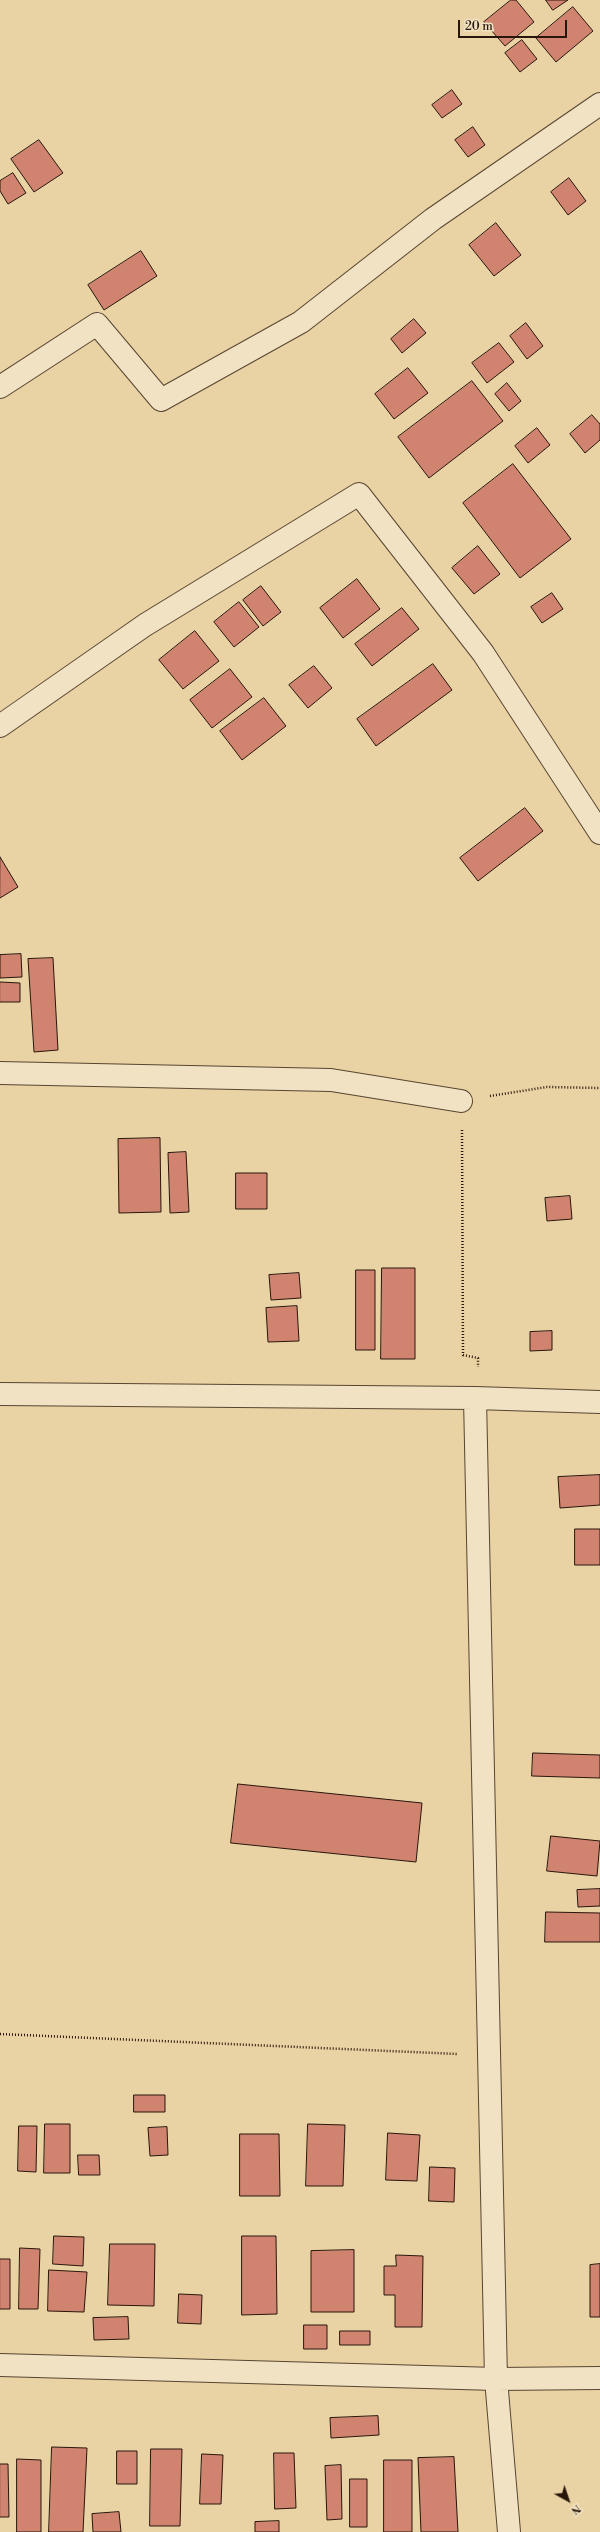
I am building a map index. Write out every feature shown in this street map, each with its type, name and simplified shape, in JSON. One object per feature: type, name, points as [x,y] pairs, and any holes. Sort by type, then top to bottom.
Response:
[{"type":"street","points":[[0,387],[97,324],[161,400],[301,322],[433,219],[600,104]]},
{"type":"street","points":[[0,726],[145,624],[359,494],[484,653],[600,833]]},
{"type":"street","points":[[0,1073],[331,1080],[461,1101]]},
{"type":"street","points":[[0,1394],[475,1398],[600,1402]]},
{"type":"street","points":[[475,1398],[496,2379],[509,2532]]},
{"type":"street","points":[[0,2365],[496,2379],[600,2378]]},
{"type":"path","points":[[477,1374],[478,1358],[463,1355],[461,1101],[547,1087],[600,1088]]},
{"type":"path","points":[[0,2034],[489,2056]]},
{"type":"building","points":[[511,0],[516,0],[534,22],[505,46],[484,22]]},
{"type":"building","points":[[546,0],[568,0],[553,10]]},
{"type":"building","points":[[573,7],[593,31],[556,62],[536,38]]},
{"type":"building","points":[[522,40],[537,59],[520,72],[505,53]]},
{"type":"building","points":[[452,90],[462,104],[442,118],[432,105]]},
{"type":"building","points":[[473,127],[485,145],[468,157],[455,140]]},
{"type":"building","points":[[39,140],[63,173],[34,192],[11,159]]},
{"type":"building","points":[[13,173],[26,193],[8,204],[0,191],[0,181]]},
{"type":"building","points":[[569,178],[586,201],[568,215],[551,192]]},
{"type":"building","points":[[496,223],[521,255],[494,276],[469,245]]},
{"type":"building","points":[[141,251],[157,276],[104,310],[88,285]]},
{"type":"building","points":[[414,319],[426,333],[402,353],[391,339]]},
{"type":"building","points":[[526,323],[543,346],[527,359],[510,336]]},
{"type":"building","points":[[499,343],[514,362],[487,383],[472,363]]},
{"type":"building","points":[[408,368],[428,393],[394,419],[375,394]]},
{"type":"building","points":[[472,381],[503,421],[429,478],[398,437]]},
{"type":"building","points":[[507,383],[521,401],[509,411],[495,394]]},
{"type":"building","points":[[592,415],[600,424],[600,440],[585,453],[570,434]]},
{"type":"building","points":[[537,428],[550,445],[528,463],[515,446]]},
{"type":"building","points":[[513,464],[571,539],[520,578],[463,503]]},
{"type":"building","points":[[478,546],[500,574],[474,594],[452,568]]},
{"type":"building","points":[[357,579],[380,609],[343,638],[320,608]]},
{"type":"building","points":[[261,586],[281,612],[263,626],[243,600]]},
{"type":"building","points":[[552,593],[563,609],[542,623],[531,607]]},
{"type":"building","points":[[239,602],[259,627],[234,647],[214,622]]},
{"type":"building","points":[[402,608],[419,629],[372,666],[355,644]]},
{"type":"building","points":[[195,631],[219,661],[183,689],[159,660]]},
{"type":"building","points":[[433,664],[452,690],[376,746],[357,719]]},
{"type":"building","points":[[314,666],[332,688],[308,708],[289,685]]},
{"type":"building","points":[[230,669],[252,697],[212,728],[190,700]]},
{"type":"building","points":[[264,698],[286,726],[242,760],[220,731]]},
{"type":"building","points":[[525,808],[543,831],[478,881],[460,858]]},
{"type":"building","points":[[0,857],[18,887],[0,898]]},
{"type":"building","points":[[21,954],[22,977],[0,978],[0,955]]},
{"type":"building","points":[[53,958],[58,1050],[34,1052],[28,959]]},
{"type":"building","points":[[0,982],[20,983],[20,1002],[0,1002]]},
{"type":"building","points":[[160,1138],[161,1212],[119,1213],[118,1139]]},
{"type":"building","points":[[186,1152],[189,1212],[170,1213],[168,1153]]},
{"type":"building","points":[[236,1173],[267,1173],[267,1209],[236,1209]]},
{"type":"building","points":[[570,1196],[572,1219],[547,1221],[545,1198]]},
{"type":"building","points":[[382,1268],[415,1268],[415,1359],[381,1359]]},
{"type":"building","points":[[356,1270],[375,1270],[375,1350],[356,1350]]},
{"type":"building","points":[[299,1273],[301,1298],[271,1300],[269,1275]]},
{"type":"building","points":[[297,1306],[299,1341],[268,1342],[266,1308]]},
{"type":"building","points":[[552,1331],[552,1350],[530,1351],[530,1332]]},
{"type":"building","points":[[600,1475],[600,1505],[560,1508],[558,1477]]},
{"type":"building","points":[[575,1529],[600,1529],[600,1565],[575,1565]]},
{"type":"building","points":[[533,1753],[600,1755],[600,1778],[532,1776]]},
{"type":"building","points":[[238,1784],[422,1803],[416,1862],[231,1843]]},
{"type":"building","points":[[551,1836],[600,1841],[597,1876],[547,1871]]},
{"type":"building","points":[[600,1889],[600,1906],[578,1907],[577,1890]]},
{"type":"building","points":[[546,1912],[600,1913],[600,1942],[545,1942]]},
{"type":"building","points":[[134,2095],[165,2095],[165,2112],[134,2112]]},
{"type":"building","points":[[45,2124],[70,2124],[70,2173],[44,2173]]},
{"type":"building","points":[[308,2124],[345,2125],[343,2186],[306,2186]]},
{"type":"building","points":[[19,2126],[37,2126],[36,2172],[18,2171]]},
{"type":"building","points":[[167,2127],[168,2155],[150,2156],[148,2128]]},
{"type":"building","points":[[388,2133],[420,2135],[417,2181],[386,2180]]},
{"type":"building","points":[[240,2134],[279,2134],[280,2196],[240,2196]]},
{"type":"building","points":[[78,2155],[99,2155],[100,2175],[79,2175]]},
{"type":"building","points":[[430,2167],[455,2168],[454,2202],[429,2201]]},
{"type":"building","points":[[54,2236],[84,2237],[83,2266],[53,2264]]},
{"type":"building","points":[[242,2236],[276,2236],[277,2314],[242,2315]]},
{"type":"building","points":[[110,2244],[155,2244],[154,2306],[108,2305]]},
{"type":"building","points":[[20,2248],[40,2249],[38,2309],[19,2309]]},
{"type":"building","points":[[354,2250],[354,2312],[311,2312],[311,2251]]},
{"type":"building","points":[[396,2255],[423,2256],[422,2327],[395,2327],[395,2295],[384,2295],[384,2266],[396,2266]]},
{"type":"building","points":[[0,2259],[10,2259],[10,2309],[0,2309]]},
{"type":"building","points":[[600,2264],[600,2317],[590,2317],[590,2265]]},
{"type":"building","points":[[49,2270],[87,2272],[84,2312],[48,2311]]},
{"type":"building","points":[[179,2294],[202,2295],[201,2324],[178,2323]]},
{"type":"building","points":[[128,2317],[129,2339],[94,2340],[93,2318]]},
{"type":"building","points":[[304,2325],[327,2325],[327,2349],[304,2349]]},
{"type":"building","points":[[340,2331],[370,2331],[370,2345],[340,2345]]},
{"type":"building","points":[[378,2416],[379,2435],[331,2438],[330,2418]]},
{"type":"building","points":[[52,2447],[87,2448],[83,2532],[49,2532]]},
{"type":"building","points":[[151,2449],[182,2449],[180,2526],[150,2526]]},
{"type":"building","points":[[117,2451],[137,2451],[137,2484],[117,2484]]},
{"type":"building","points":[[274,2453],[294,2453],[296,2508],[275,2509]]},
{"type":"building","points":[[202,2454],[223,2455],[221,2504],[200,2504]]},
{"type":"building","points":[[454,2457],[458,2532],[421,2532],[418,2458]]},
{"type":"building","points":[[17,2459],[41,2460],[41,2532],[17,2532]]},
{"type":"building","points":[[384,2460],[412,2460],[412,2532],[384,2532]]},
{"type":"building","points":[[0,2464],[8,2464],[9,2517],[0,2517]]},
{"type":"building","points":[[341,2465],[342,2519],[327,2520],[325,2466]]},
{"type":"building","points":[[350,2479],[367,2479],[367,2527],[350,2527]]},
{"type":"building","points":[[119,2512],[121,2532],[93,2532],[92,2514]]},
{"type":"building","points":[[279,2521],[279,2532],[255,2532],[255,2522]]}]
